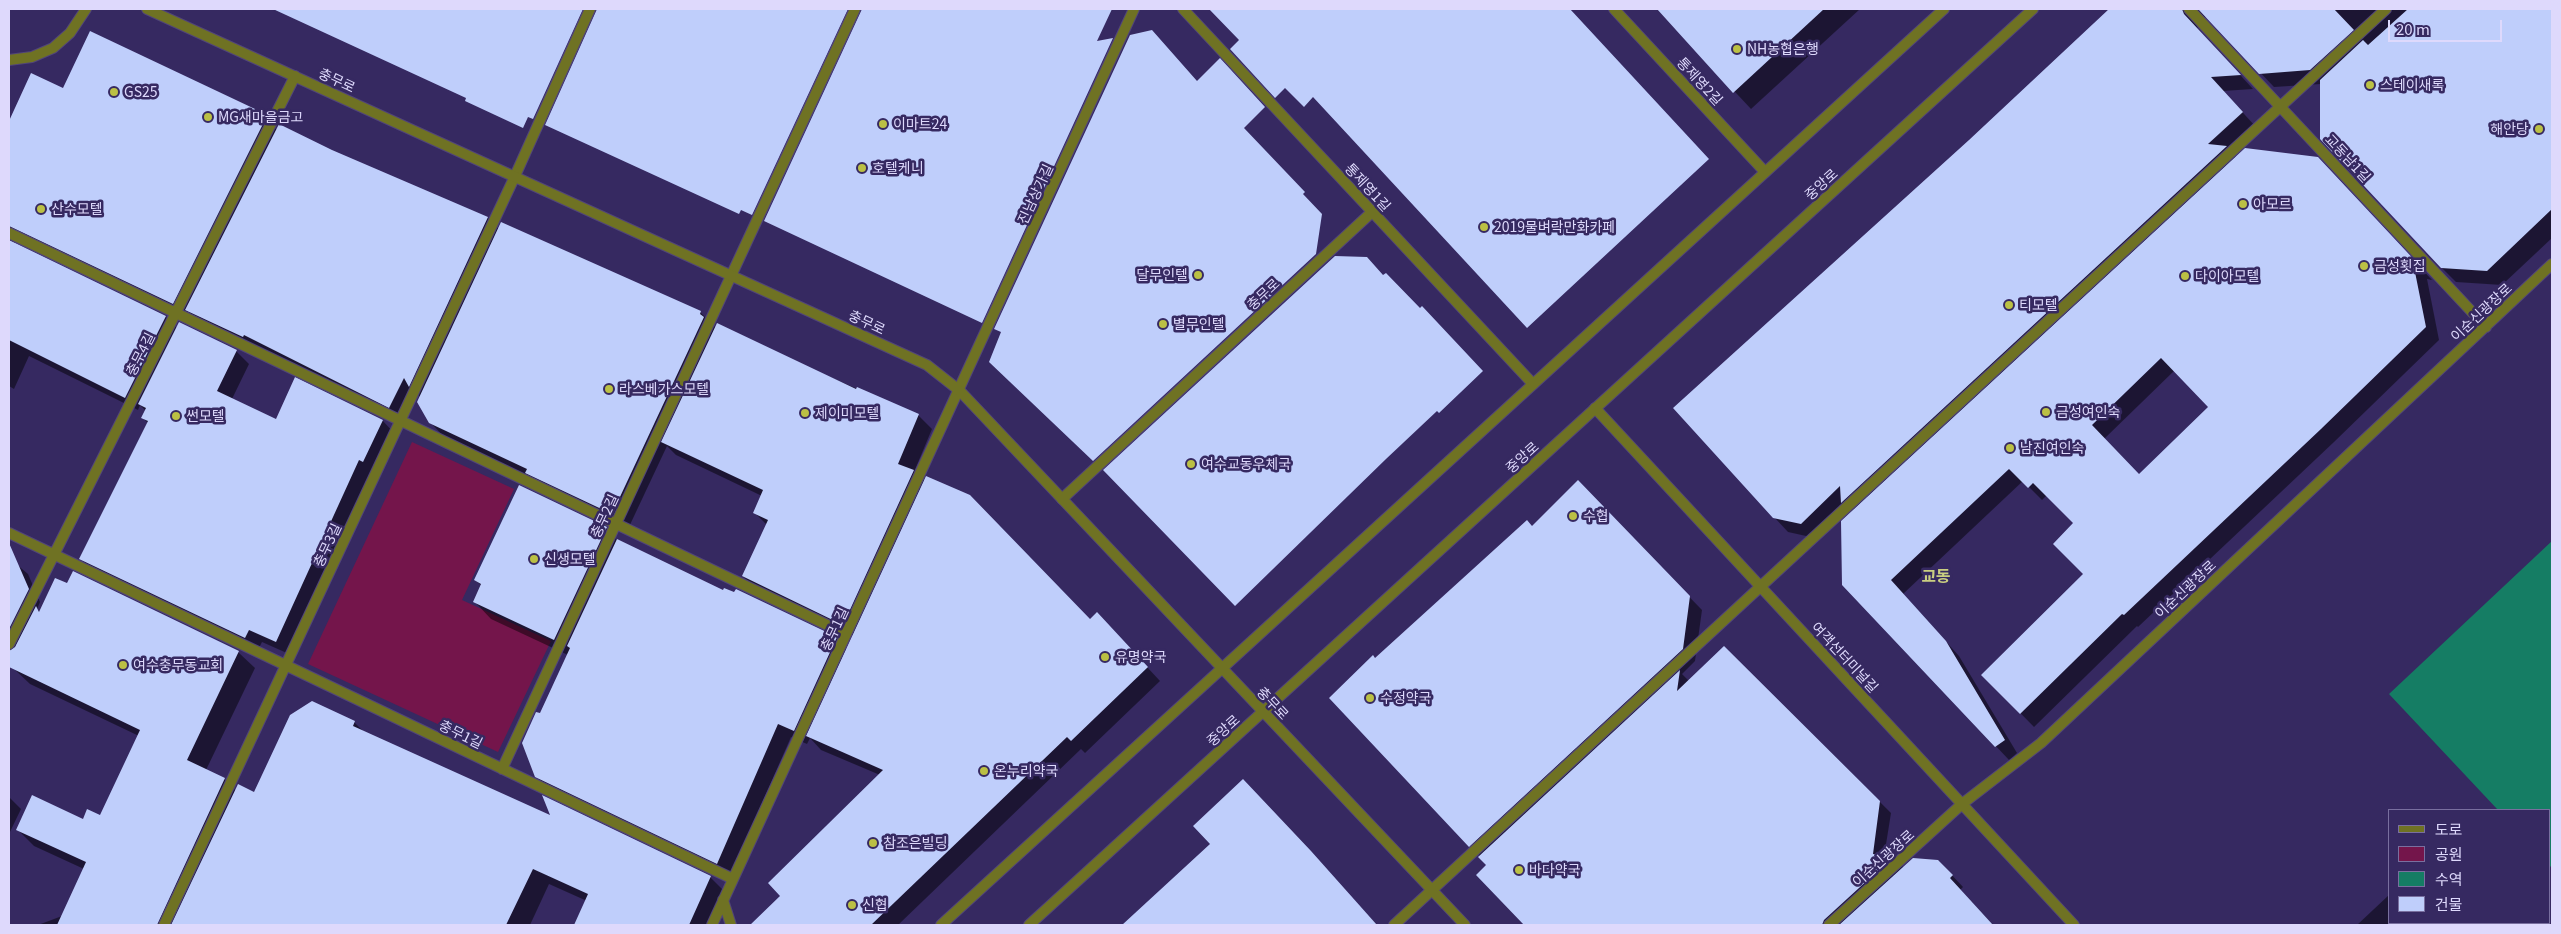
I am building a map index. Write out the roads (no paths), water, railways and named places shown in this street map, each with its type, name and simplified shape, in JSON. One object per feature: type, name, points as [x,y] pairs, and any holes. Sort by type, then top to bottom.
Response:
[{"type":"street","points":[[9,60],[32,57],[53,48],[70,33],[86,9]]},
{"type":"street","name":"충무로","points":[[147,9],[927,365],[960,391],[1465,925]]},
{"type":"street","points":[[515,176],[590,9]]},
{"type":"street","points":[[732,275],[856,9]]},
{"type":"street","name":"진남상가길","points":[[960,391],[1134,9]]},
{"type":"street","name":"통제영1길","points":[[1182,9],[1533,384]]},
{"type":"street","name":"통제영2길","points":[[1614,9],[1765,172]]},
{"type":"street","points":[[941,925],[1944,9]]},
{"type":"street","name":"중앙로","points":[[1029,925],[2034,9]]},
{"type":"street","name":"교동남1길","points":[[2189,9],[2486,326]]},
{"type":"street","points":[[1394,925],[2386,9]]},
{"type":"street","name":"충무4길","points":[[9,644],[295,76]]},
{"type":"street","name":"충무3길","points":[[164,925],[515,176]]},
{"type":"street","name":"충무로","points":[[1062,499],[1372,212]]},
{"type":"street","points":[[9,233],[846,634]]},
{"type":"street","name":"이순신광장로","points":[[1830,925],[1962,804],[2041,743],[2552,264]]},
{"type":"street","name":"충무2길","points":[[502,768],[732,275]]},
{"type":"street","name":"충무1길","points":[[712,925],[960,391]]},
{"type":"street","name":"여객선터미널길","points":[[1595,408],[2074,925]]},
{"type":"street","name":"충무1길","points":[[9,533],[733,879]]},
{"type":"street","points":[[723,900],[731,925]]},
{"type":"water","points":[[2552,541],[2552,868],[2551,809],[2497,809],[2389,694]]},
{"type":"place","name":"NH농협은행","points":[[1737,49]]},
{"type":"place","name":"스테이새록","points":[[2370,85]]},
{"type":"place","name":"GS25","points":[[114,92]]},
{"type":"place","name":"MG새마을금고","points":[[208,117]]},
{"type":"place","name":"이마트24","points":[[883,124]]},
{"type":"place","name":"해안당","points":[[2539,129]]},
{"type":"place","name":"호텔케니","points":[[862,168]]},
{"type":"place","name":"아모르","points":[[2243,204]]},
{"type":"place","name":"산수모텔","points":[[41,209]]},
{"type":"place","name":"2019물벼락만화카페","points":[[1484,227]]},
{"type":"place","name":"금성횟집","points":[[2364,266]]},
{"type":"place","name":"달무인텔","points":[[1198,275]]},
{"type":"place","name":"다이아모텔","points":[[2185,276]]},
{"type":"place","name":"티모텔","points":[[2009,305]]},
{"type":"place","name":"별무인텔","points":[[1163,324]]},
{"type":"place","name":"라스베가스모텔","points":[[609,389]]},
{"type":"place","name":"금성여인숙","points":[[2046,412]]},
{"type":"place","name":"제이미모텔","points":[[805,413]]},
{"type":"place","name":"썬모텔","points":[[176,416]]},
{"type":"place","name":"남진여인숙","points":[[2010,448]]},
{"type":"place","name":"여수교동우체국","points":[[1191,464]]},
{"type":"place","name":"수협","points":[[1573,516]]},
{"type":"place","name":"신생모텔","points":[[534,559]]},
{"type":"place","name":"유명약국","points":[[1105,657]]},
{"type":"place","name":"여수충무동교회","points":[[123,665]]},
{"type":"place","name":"수정약국","points":[[1370,698]]},
{"type":"place","name":"온누리약국","points":[[984,771]]},
{"type":"place","name":"참조은빌딩","points":[[873,843]]},
{"type":"place","name":"바다약국","points":[[1519,870]]},
{"type":"place","name":"신협","points":[[852,905]]},
{"type":"district","name":"교동","points":[[1936,576]]}]
